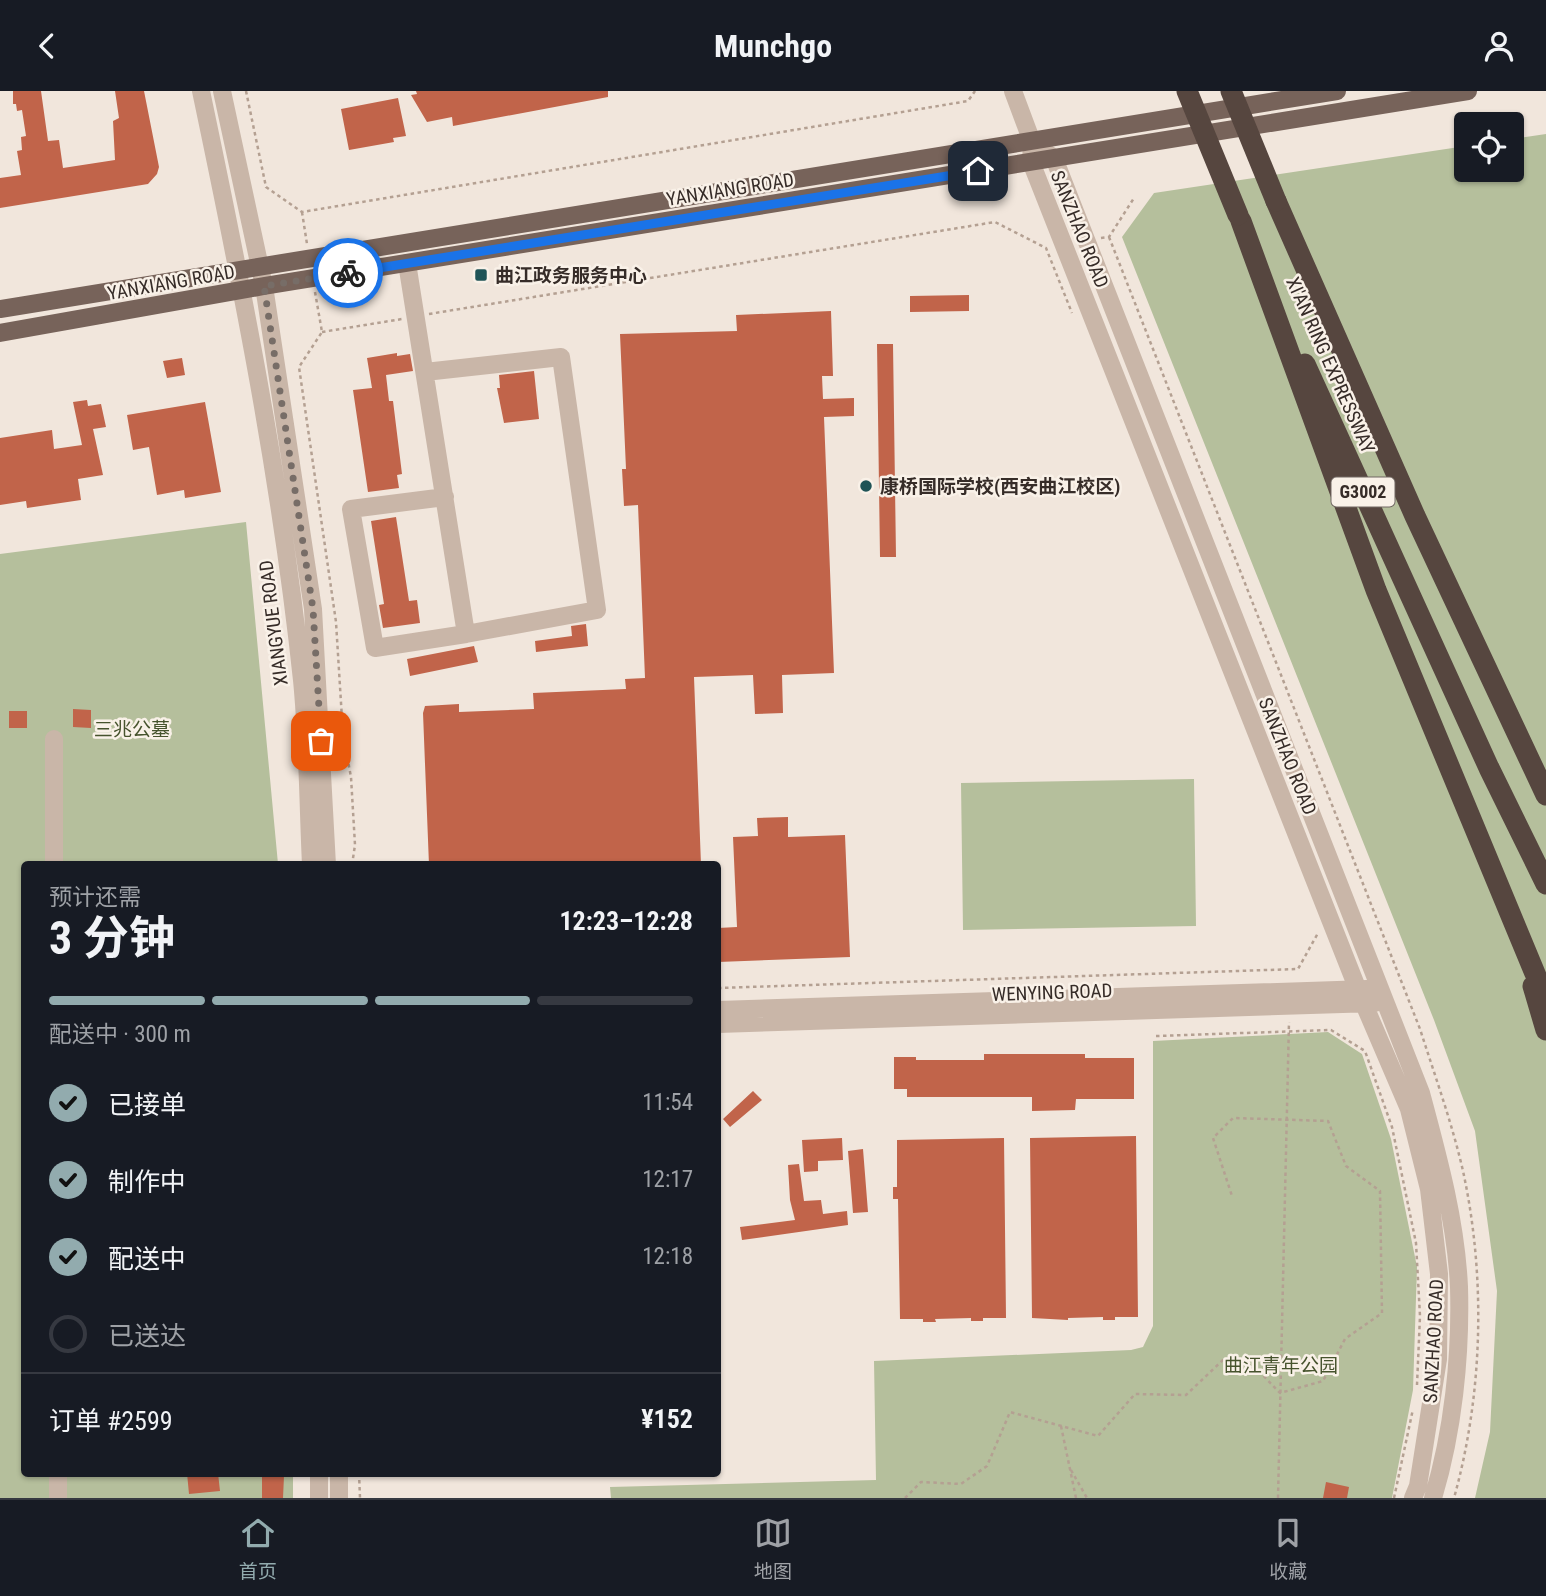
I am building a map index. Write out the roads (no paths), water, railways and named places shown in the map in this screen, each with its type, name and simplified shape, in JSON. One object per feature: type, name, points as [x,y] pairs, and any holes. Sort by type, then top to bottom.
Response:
[{"type":"highway","name":"XI'AN RING EXPRESSWAY","points":[[1187,91],[1239,218],[1478,744],[1546,884]]},
{"type":"highway","name":"XI'AN RING EXPRESSWAY","points":[[1231,91],[1276,201],[1415,516],[1546,796]]},
{"type":"highway","points":[[1239,218],[1376,590],[1546,1000]]},
{"type":"highway","points":[[1481,657],[1546,779]]},
{"type":"highway","points":[[1495,875],[1524,955],[1546,1030]]},
{"type":"main road","name":"YANXIANG ROAD","points":[[0,309],[1337,91]]},
{"type":"main road","name":"YANXIANG ROAD","points":[[0,333],[264,286],[1468,91]]},
{"type":"street","name":"XIANGYUE ROAD","points":[[201,91],[239,269],[282,516],[302,683],[311,861]]},
{"type":"street","name":"XIANGYUE ROAD","points":[[222,91],[264,286],[313,609],[327,861]]},
{"type":"street","points":[[1013,91],[1032,142]]},
{"type":"street","name":"SANZHAO ROAD","points":[[1032,142],[1054,158],[1421,1093],[1451,1222],[1459,1286],[1451,1405],[1442,1469],[1433,1498]]},
{"type":"street","name":"SANZHAO ROAD","points":[[1032,142],[1031,162],[1361,997],[1409,1109],[1429,1189],[1439,1274],[1438,1359],[1418,1486],[1413,1498]]},
{"type":"street","points":[[407,263],[466,634]]},
{"type":"street","points":[[425,372],[561,357],[597,610],[375,648],[351,509],[444,496]]},
{"type":"street","points":[[54,739],[54,861]]},
{"type":"street","name":"WENYING ROAD","points":[[721,1024],[1290,1006],[1384,995]]},
{"type":"street","name":"WENYING ROAD","points":[[721,1010],[1361,997]]},
{"type":"street","points":[[58,1477],[58,1498]]},
{"type":"street","points":[[319,1477],[319,1498]]},
{"type":"street","points":[[339,1477],[339,1498]]},
{"type":"place","name":"曲江政务服务中心","points":[[481,275]]},
{"type":"place","name":"康桥国际学校(西安曲江校区)","points":[[866,486]]},
{"type":"park label","name":"三兆公墓","points":[[132,729]]},
{"type":"park label","name":"曲江青年公园","points":[[1281,1365]]}]
